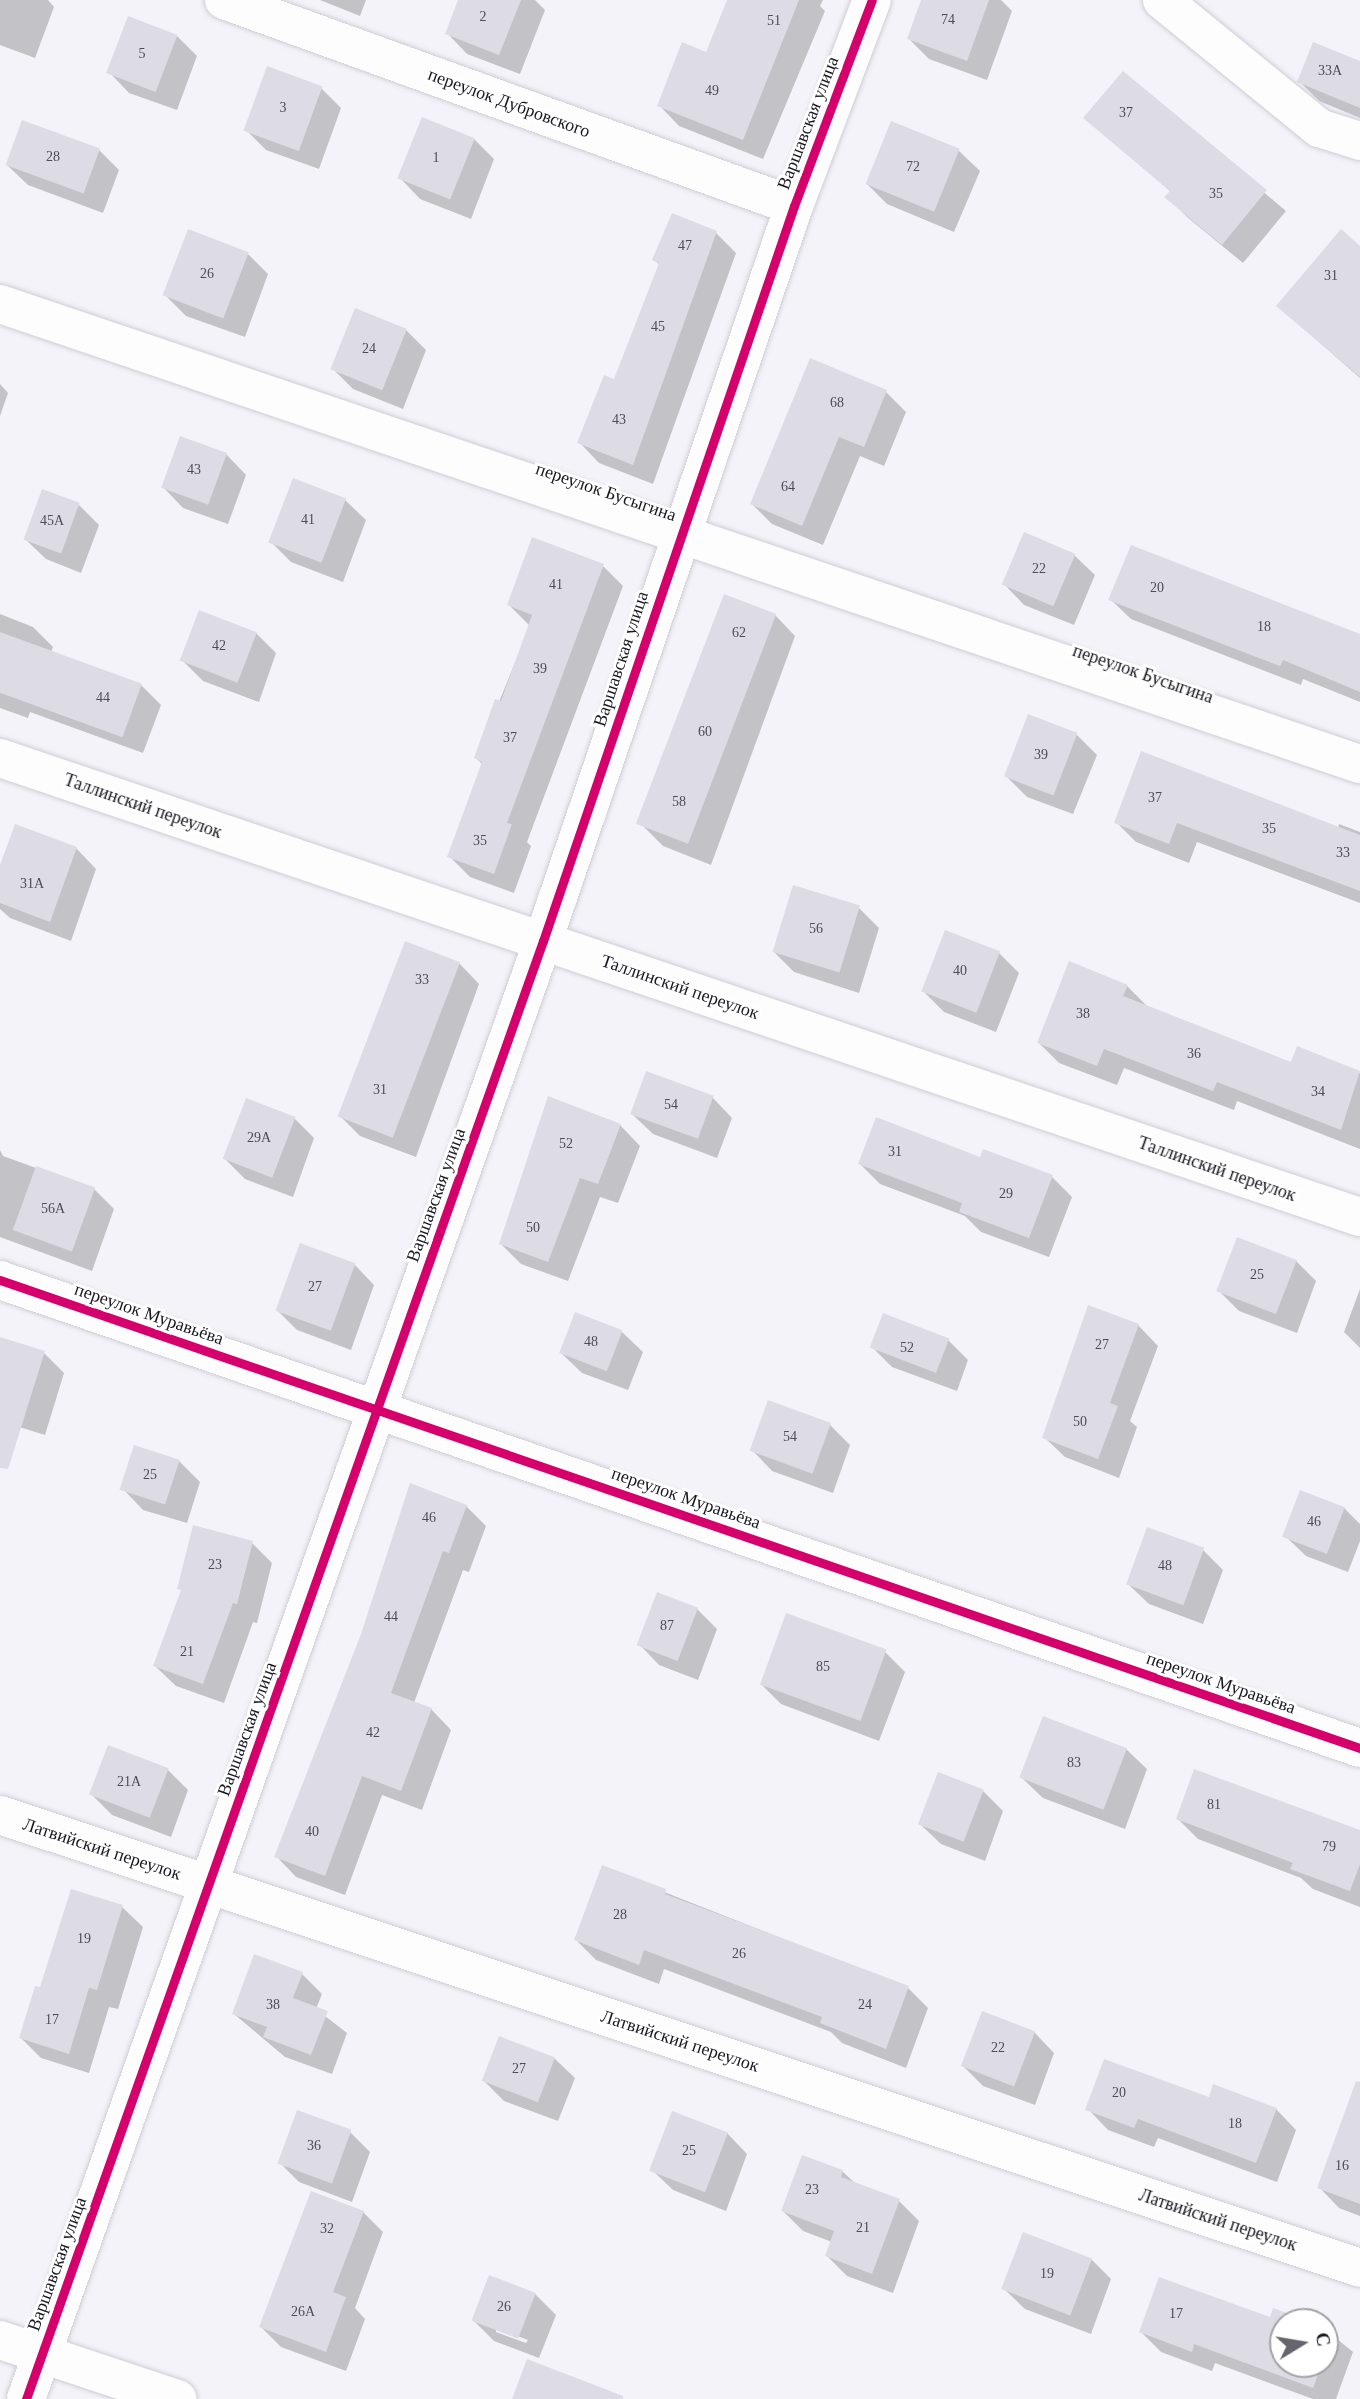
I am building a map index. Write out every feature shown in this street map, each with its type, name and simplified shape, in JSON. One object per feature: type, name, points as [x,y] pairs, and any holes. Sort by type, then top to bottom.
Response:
[{"type":"street","name":"переулок Дубровского","points":[[224,0],[793,206]]},
{"type":"street","name":"Варшавская улица","points":[[26,2399],[543,941],[679,534],[793,206],[872,0]]},
{"type":"street","points":[[1163,0],[1319,128],[1360,141]]},
{"type":"street","name":"переулок Бусыгина","points":[[0,304],[1360,764]]},
{"type":"street","name":"Таллинский переулок","points":[[0,758],[1360,1217]]},
{"type":"street","name":"переулок Муравьёва","points":[[0,1280],[377,1407],[1360,1748]]},
{"type":"street","name":"Латвийский переулок","points":[[0,1815],[1360,2267]]},
{"type":"street","points":[[0,2340],[177,2399]]},
{"type":"building","points":[[458,0],[521,0],[499,55],[445,34]]},
{"type":"building","points":[[727,0],[799,0],[743,140],[657,106],[682,42],[706,52]]},
{"type":"building","points":[[921,0],[989,0],[967,61],[907,39]]},
{"type":"building","points":[[128,16],[177,35],[156,92],[106,73]]},
{"type":"building","points":[[1313,42],[1360,61],[1360,108],[1297,82]]},
{"type":"building","points":[[267,66],[322,86],[299,151],[243,131]]},
{"type":"building","points":[[1123,71],[1267,190],[1222,245],[1164,197],[1170,191],[1083,118]]},
{"type":"building","points":[[422,117],[475,138],[450,200],[397,178]]},
{"type":"building","points":[[22,120],[100,148],[84,193],[6,165]]},
{"type":"building","points":[[891,121],[960,149],[934,212],[866,184]]},
{"type":"building","points":[[672,213],[717,231],[633,465],[577,443],[604,375],[614,379],[659,263],[652,260]]},
{"type":"building","points":[[188,229],[249,252],[223,319],[163,295]]},
{"type":"building","points":[[1341,229],[1360,246],[1360,377],[1276,306]]},
{"type":"building","points":[[355,308],[407,329],[382,390],[330,369]]},
{"type":"building","points":[[810,358],[887,390],[864,447],[839,437],[802,526],[750,504]]},
{"type":"building","points":[[180,436],[227,453],[208,505],[161,488]]},
{"type":"building","points":[[293,478],[346,498],[321,563],[268,542]]},
{"type":"building","points":[[42,489],[80,503],[61,553],[24,540]]},
{"type":"building","points":[[1024,532],[1076,554],[1053,606],[1002,584]]},
{"type":"building","points":[[532,537],[604,564],[507,823],[512,824],[494,874],[447,857],[482,762],[474,758],[495,699],[501,701],[532,615],[507,605]]},
{"type":"building","points":[[1131,545],[1360,634],[1360,692],[1283,660],[1280,666],[1108,600]]},
{"type":"building","points":[[724,594],[776,614],[688,844],[636,824]]},
{"type":"building","points":[[199,610],[257,632],[238,683],[180,660]]},
{"type":"building","points":[[0,632],[142,684],[122,737],[0,693]]},
{"type":"building","points":[[1028,714],[1077,733],[1053,796],[1004,777]]},
{"type":"building","points":[[1141,751],[1360,835],[1360,891],[1177,823],[1169,844],[1114,823]]},
{"type":"building","points":[[15,824],[77,847],[50,922],[0,903],[0,865]]},
{"type":"building","points":[[793,885],[860,905],[839,972],[773,952]]},
{"type":"building","points":[[945,930],[1000,951],[976,1013],[921,992]]},
{"type":"building","points":[[405,941],[460,962],[393,1138],[338,1117]]},
{"type":"building","points":[[1069,961],[1128,985],[1123,996],[1291,1062],[1297,1046],[1360,1071],[1341,1130],[1217,1082],[1213,1091],[1104,1049],[1097,1066],[1037,1043]]},
{"type":"building","points":[[646,1071],[714,1096],[698,1139],[630,1114]]},
{"type":"building","points":[[548,1096],[621,1124],[598,1184],[580,1178],[548,1262],[499,1244]]},
{"type":"building","points":[[246,1098],[295,1117],[272,1178],[223,1159]]},
{"type":"building","points":[[876,1117],[980,1157],[983,1149],[1053,1175],[1029,1238],[959,1212],[962,1203],[858,1164]]},
{"type":"building","points":[[36,1166],[95,1188],[72,1251],[13,1230]]},
{"type":"building","points":[[1237,1237],[1297,1260],[1276,1314],[1216,1291]]},
{"type":"building","points":[[300,1243],[355,1263],[331,1331],[275,1311]]},
{"type":"building","points":[[1088,1305],[1139,1324],[1110,1403],[1118,1406],[1098,1459],[1042,1438]]},
{"type":"building","points":[[575,1312],[623,1330],[607,1371],[559,1353]]},
{"type":"building","points":[[883,1313],[949,1338],[936,1373],[870,1348]]},
{"type":"building","points":[[0,1337],[45,1351],[8,1469],[0,1468]]},
{"type":"building","points":[[768,1400],[831,1423],[812,1474],[750,1451]]},
{"type":"building","points":[[134,1445],[180,1460],[165,1505],[119,1490]]},
{"type":"building","points":[[410,1483],[467,1505],[449,1553],[443,1551],[391,1693],[432,1708],[401,1791],[362,1776],[325,1876],[274,1857],[361,1634]]},
{"type":"building","points":[[1300,1490],[1345,1507],[1327,1554],[1282,1537]]},
{"type":"building","points":[[193,1525],[253,1541],[237,1604],[233,1603],[203,1684],[153,1666],[181,1590],[177,1589]]},
{"type":"building","points":[[1147,1527],[1204,1548],[1183,1605],[1126,1584]]},
{"type":"building","points":[[657,1592],[698,1608],[678,1661],[637,1645]]},
{"type":"building","points":[[786,1613],[887,1650],[861,1721],[760,1684]]},
{"type":"building","points":[[1043,1716],[1127,1748],[1103,1810],[1019,1778]]},
{"type":"building","points":[[108,1745],[169,1768],[150,1818],[89,1794]]},
{"type":"building","points":[[1194,1769],[1360,1830],[1360,1864],[1350,1891],[1290,1869],[1293,1863],[1176,1819]]},
{"type":"building","points":[[938,1772],[984,1790],[964,1842],[918,1824]]},
{"type":"building","points":[[602,1865],[666,1889],[665,1894],[909,1986],[886,2049],[820,2023],[822,2017],[644,1950],[639,1965],[574,1940]]},
{"type":"building","points":[[71,1889],[123,1905],[97,1990],[89,1988],[69,2054],[19,2038],[35,1986],[40,1987]]},
{"type":"building","points":[[254,1954],[303,1972],[293,1998],[328,2011],[311,2055],[263,2037],[267,2027],[232,2014]]},
{"type":"building","points":[[982,2011],[1035,2031],[1014,2087],[961,2066]]},
{"type":"building","points":[[499,2036],[555,2058],[538,2102],[482,2081]]},
{"type":"building","points":[[1104,2059],[1209,2097],[1213,2084],[1277,2108],[1256,2163],[1138,2119],[1134,2128],[1085,2110]]},
{"type":"building","points":[[1356,2081],[1360,2082],[1360,2204],[1317,2188]]},
{"type":"building","points":[[297,2110],[352,2130],[332,2183],[278,2164]]},
{"type":"building","points":[[672,2111],[728,2133],[705,2192],[649,2171]]},
{"type":"building","points":[[802,2155],[843,2170],[841,2177],[900,2199],[872,2274],[825,2256],[834,2231],[781,2211]]},
{"type":"building","points":[[311,2191],[364,2211],[333,2292],[346,2297],[326,2352],[259,2327]]},
{"type":"building","points":[[1023,2232],[1092,2259],[1070,2315],[1001,2289]]},
{"type":"building","points":[[489,2275],[536,2293],[518,2339],[471,2321]]},
{"type":"building","points":[[1159,2277],[1269,2317],[1269,2372],[1194,2344],[1192,2352],[1139,2332]]},
{"type":"building","points":[[527,2359],[623,2396],[623,2399],[512,2399]]},
{"type":"building","points":[[1286,2378],[1317,2378],[1313,2388]]},
{"type":"cycle path","points":[[26,2399],[543,941],[794,206],[872,0]]},
{"type":"cycle path","points":[[0,1280],[1360,1748]]}]
